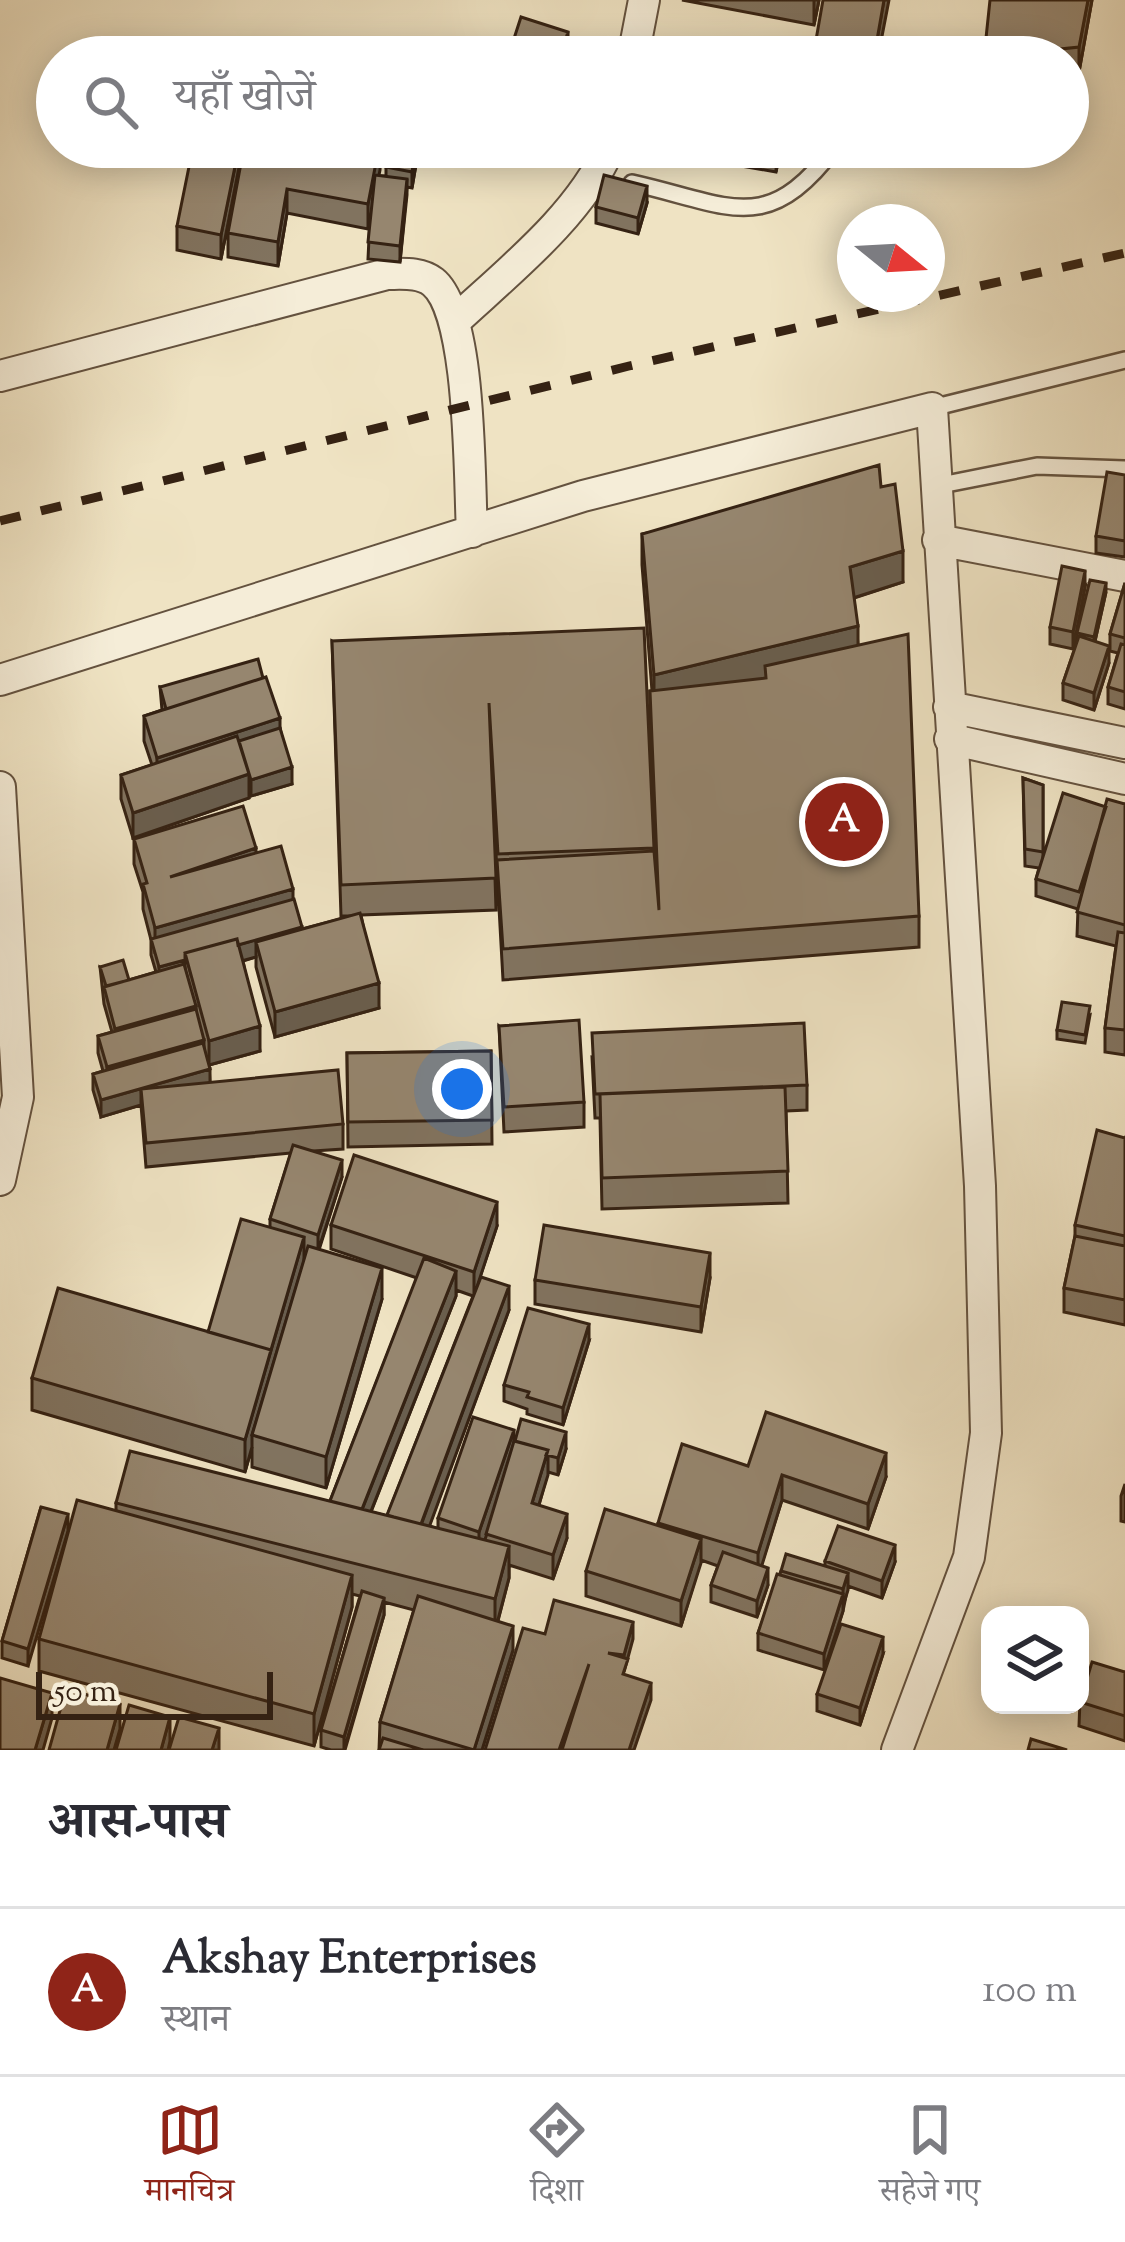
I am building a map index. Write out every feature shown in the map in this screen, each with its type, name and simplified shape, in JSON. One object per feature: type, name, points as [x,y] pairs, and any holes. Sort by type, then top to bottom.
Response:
[{"type":"street","points":[[636,36],[644,0]]},
{"type":"street","points":[[455,321],[601,168]]},
{"type":"street","points":[[0,376],[387,274],[431,280],[455,321],[472,532]]},
{"type":"street","points":[[0,680],[583,496],[932,408],[980,1186],[986,1433],[969,1557],[897,1750]]},
{"type":"street","points":[[938,540],[1125,576]]},
{"type":"street","points":[[949,707],[1125,743]]},
{"type":"street","points":[[950,739],[1125,779]]},
{"type":"street","points":[[0,787],[18,1096],[0,1180]]},
{"type":"lane","points":[[597,176],[740,207],[766,207],[787,200],[819,168]]},
{"type":"lane","points":[[932,408],[1125,360]]},
{"type":"lane","points":[[935,486],[1037,466],[1125,469]]},
{"type":"building","points":[[823,0],[884,0],[878,36],[817,36]]},
{"type":"building","points":[[990,0],[1088,0],[1081,36],[986,36]]},
{"type":"building","points":[[521,17],[568,32],[567,36],[515,36]]},
{"type":"building","points":[[189,168],[235,168],[221,235],[177,226]]},
{"type":"building","points":[[240,168],[375,168],[368,204],[287,189],[278,242],[228,233]]},
{"type":"building","points":[[375,175],[407,179],[400,246],[368,242]]},
{"type":"building","points":[[604,175],[647,186],[638,218],[596,207]]},
{"type":"building","points":[[879,465],[881,487],[895,484],[903,551],[850,567],[858,626],[654,675],[642,534]]},
{"type":"building","points":[[1107,472],[1125,475],[1125,541],[1096,536]]},
{"type":"building","points":[[1062,566],[1085,571],[1073,632],[1050,627]]},
{"type":"building","points":[[1090,580],[1106,583],[1094,637],[1077,633]]},
{"type":"building","points":[[1125,583],[1125,638],[1110,634]]},
{"type":"building","points":[[644,628],[654,848],[498,854],[489,703],[496,878],[341,885],[332,641]]},
{"type":"building","points":[[908,634],[919,916],[503,949],[497,860],[654,851],[659,910],[650,691],[766,678],[765,666]]},
{"type":"building","points":[[1079,636],[1109,646],[1094,693],[1063,683]]},
{"type":"building","points":[[1121,644],[1125,645],[1125,692],[1108,687]]},
{"type":"building","points":[[258,659],[263,678],[166,709],[160,687]]},
{"type":"building","points":[[266,677],[280,718],[157,758],[144,716]]},
{"type":"building","points":[[280,728],[292,767],[251,780],[239,741]]},
{"type":"building","points":[[237,736],[249,774],[133,813],[121,775]]},
{"type":"building","points":[[1023,778],[1043,785],[1043,852],[1025,849]]},
{"type":"building","points":[[1063,793],[1106,807],[1079,892],[1036,879]]},
{"type":"building","points":[[1107,799],[1125,804],[1125,925],[1077,912]]},
{"type":"building","points":[[243,806],[256,848],[170,877],[281,846],[293,889],[155,928],[134,839]]},
{"type":"building","points":[[294,899],[302,927],[238,945],[237,939],[185,953],[185,960],[159,967],[151,939]]},
{"type":"building","points":[[360,913],[379,983],[275,1012],[256,942]]},
{"type":"building","points":[[1118,932],[1125,933],[1125,1030],[1105,1028]]},
{"type":"building","points":[[237,939],[260,1026],[209,1041],[185,953]]},
{"type":"building","points":[[123,960],[129,980],[106,986],[100,967]]},
{"type":"building","points":[[184,964],[196,1006],[115,1029],[104,987]]},
{"type":"building","points":[[1062,1002],[1090,1006],[1085,1035],[1057,1030]]},
{"type":"building","points":[[196,1009],[204,1040],[107,1067],[98,1036]]},
{"type":"building","points":[[579,1020],[584,1102],[504,1107],[499,1026]]},
{"type":"building","points":[[804,1023],[807,1085],[595,1094],[592,1033]]},
{"type":"building","points":[[203,1043],[210,1069],[101,1100],[93,1074]]},
{"type":"building","points":[[491,1051],[492,1120],[348,1122],[347,1053]]},
{"type":"building","points":[[338,1070],[343,1124],[146,1143],[141,1089]]},
{"type":"building","points":[[785,1087],[788,1171],[602,1178],[600,1094]]},
{"type":"building","points":[[1097,1130],[1125,1138],[1125,1236],[1075,1225]]},
{"type":"building","points":[[293,1145],[342,1160],[318,1235],[270,1219]]},
{"type":"building","points":[[354,1155],[497,1202],[474,1272],[331,1225]]},
{"type":"building","points":[[241,1219],[304,1237],[271,1350],[208,1332]]},
{"type":"building","points":[[544,1225],[710,1253],[701,1307],[535,1280]]},
{"type":"building","points":[[1075,1236],[1125,1246],[1125,1300],[1064,1288]]},
{"type":"building","points":[[308,1246],[382,1268],[326,1457],[252,1435]]},
{"type":"building","points":[[424,1258],[456,1271],[362,1509],[330,1501]]},
{"type":"building","points":[[481,1277],[509,1286],[421,1524],[387,1515]]},
{"type":"building","points":[[58,1288],[271,1350],[245,1440],[32,1378]]},
{"type":"building","points":[[528,1308],[589,1324],[563,1408],[504,1385]]},
{"type":"building","points":[[766,1412],[886,1453],[868,1504],[782,1475],[758,1553],[658,1523],[682,1444],[748,1466]]},
{"type":"building","points":[[473,1417],[514,1430],[479,1532],[438,1518]]},
{"type":"building","points":[[521,1419],[566,1432],[558,1458],[546,1455],[548,1450],[515,1441]]},
{"type":"building","points":[[514,1441],[548,1450],[532,1503],[567,1514],[553,1555],[486,1534]]},
{"type":"building","points":[[130,1451],[509,1546],[495,1599],[116,1503]]},
{"type":"building","points":[[77,1500],[352,1575],[314,1714],[39,1639]]},
{"type":"building","points":[[41,1507],[68,1514],[28,1649],[2,1641]]},
{"type":"building","points":[[605,1509],[701,1539],[681,1601],[586,1571]]},
{"type":"building","points":[[838,1526],[895,1545],[882,1581],[825,1561]]},
{"type":"building","points":[[723,1552],[768,1568],[757,1601],[711,1585]]},
{"type":"building","points":[[786,1554],[848,1573],[843,1589],[781,1571]]},
{"type":"building","points":[[777,1574],[843,1594],[824,1654],[758,1633]]},
{"type":"building","points":[[362,1591],[384,1598],[344,1737],[321,1730]]},
{"type":"building","points":[[418,1596],[513,1626],[474,1750],[380,1722]]},
{"type":"building","points":[[554,1600],[633,1622],[624,1655],[608,1653],[628,1659],[623,1674],[651,1683],[629,1750],[562,1750],[589,1664],[559,1750],[485,1750],[523,1628],[545,1634]]},
{"type":"building","points":[[841,1624],[883,1637],[860,1708],[817,1694]]},
{"type":"building","points":[[1092,1662],[1125,1672],[1125,1716],[1089,1705]]},
{"type":"building","points":[[0,1678],[52,1693],[35,1750],[0,1750]]},
{"type":"building","points":[[66,1689],[120,1704],[107,1750],[49,1750]]},
{"type":"building","points":[[129,1705],[170,1717],[161,1750],[116,1750]]},
{"type":"building","points":[[179,1717],[219,1728],[212,1750],[169,1750]]},
{"type":"building","points":[[383,1738],[423,1750],[379,1750]]},
{"type":"building","points":[[1031,1739],[1067,1750],[1028,1750]]},
{"type":"railway","points":[[0,521],[629,366],[1125,253]]},
{"type":"place","name":"Akshay Enterprises","points":[[844,822]]}]
